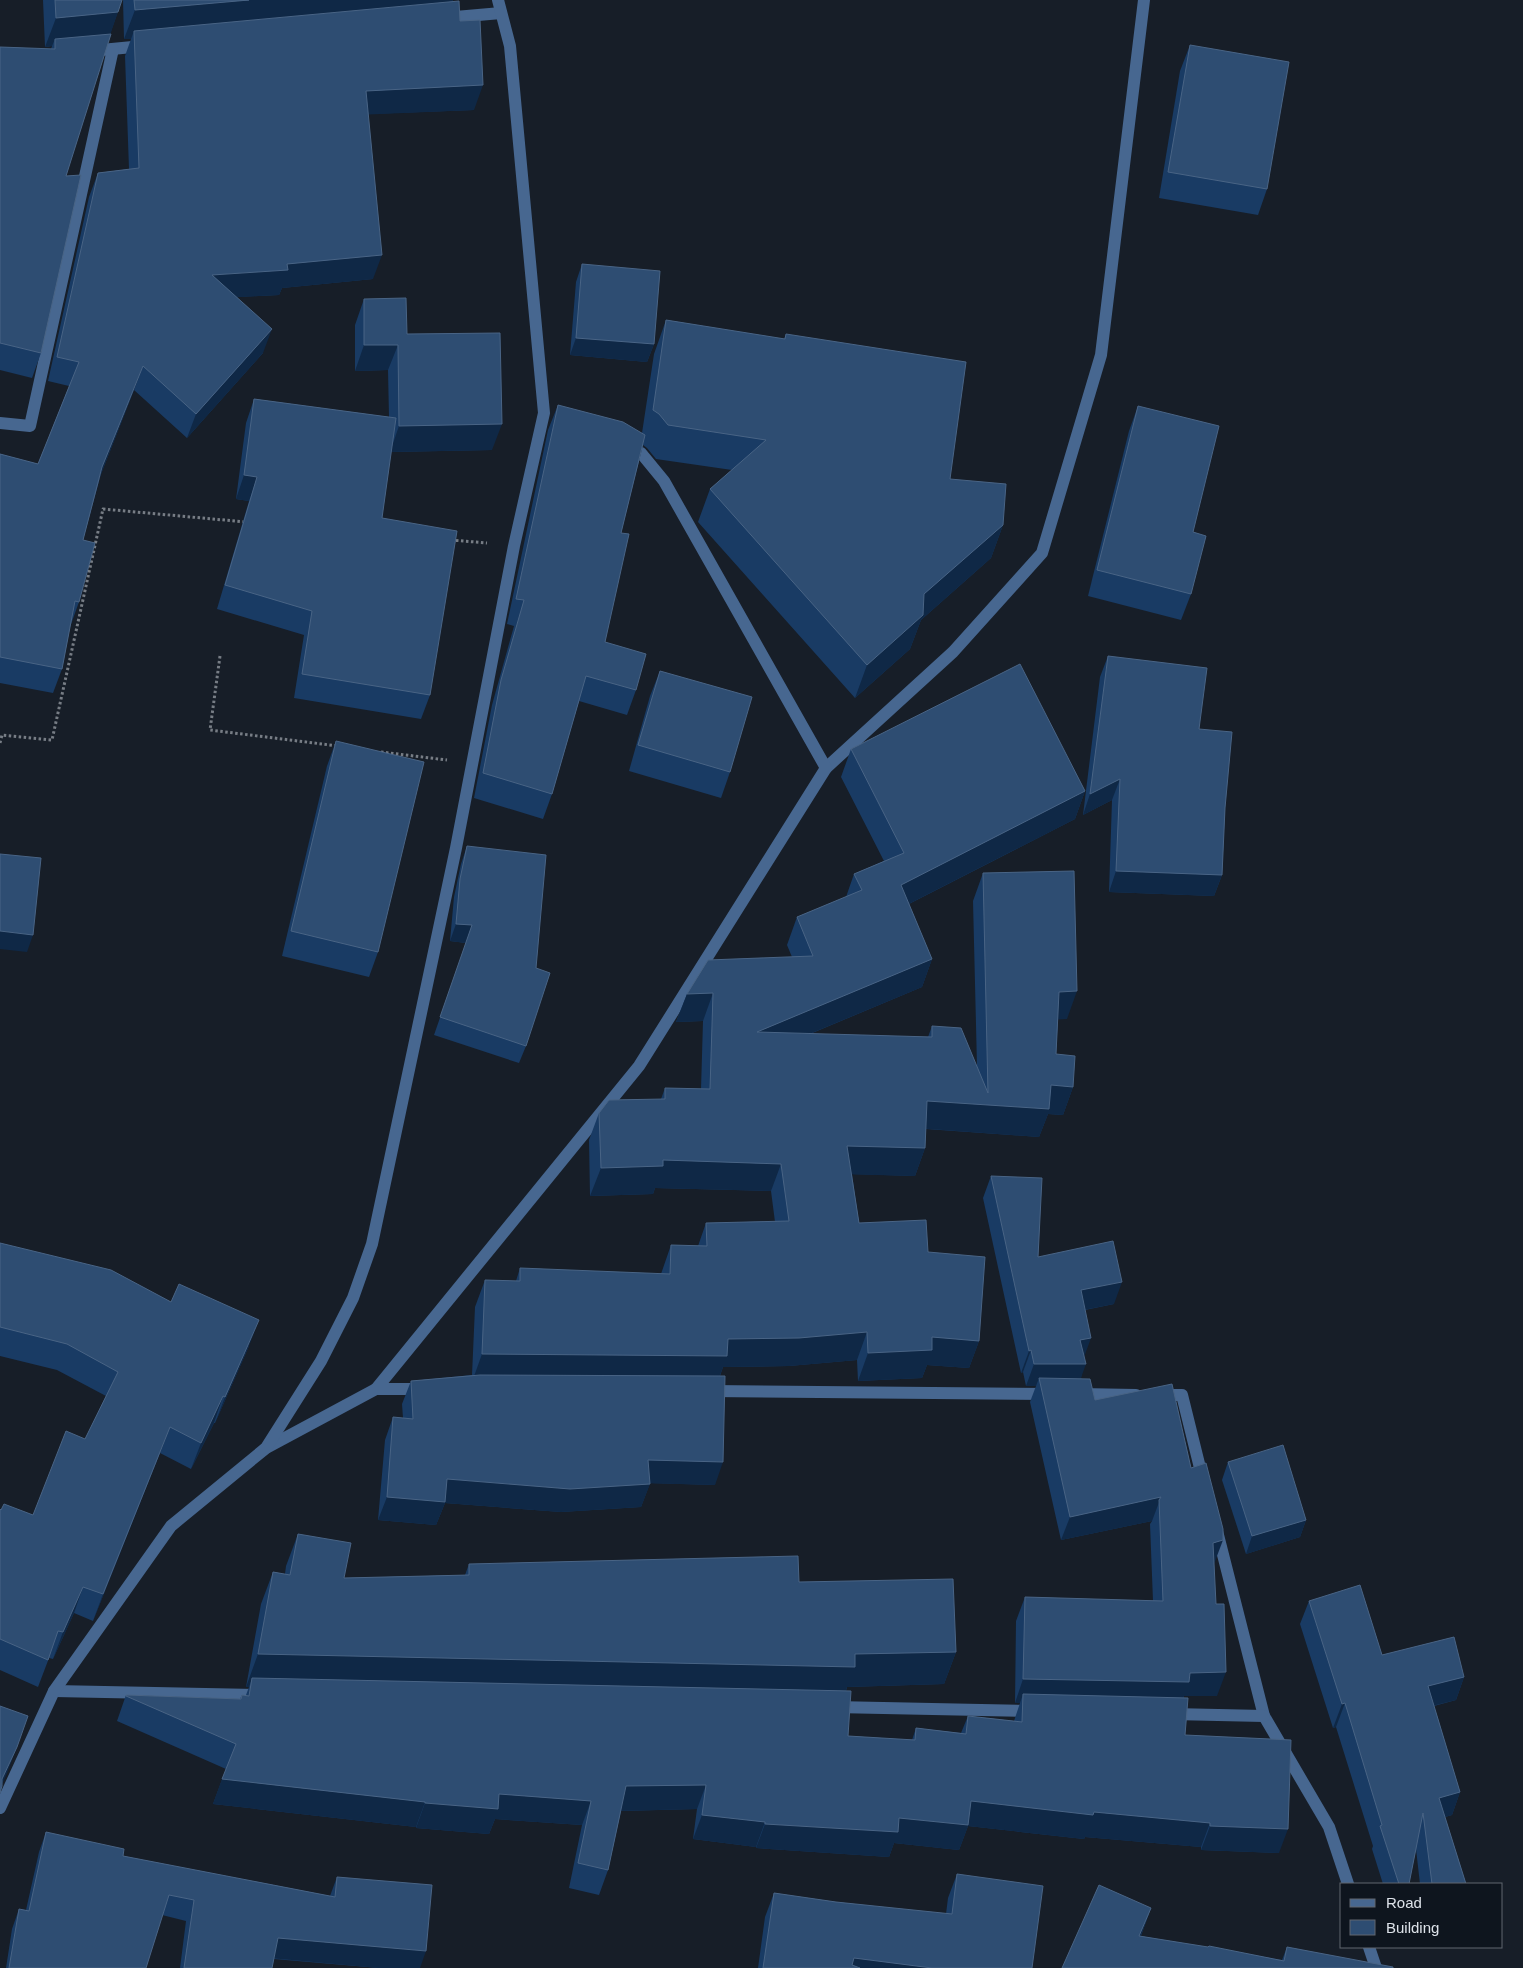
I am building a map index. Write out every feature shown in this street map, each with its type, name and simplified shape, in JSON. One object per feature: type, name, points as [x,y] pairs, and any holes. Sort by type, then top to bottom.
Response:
[{"type":"street","points":[[0,1808],[54,1690],[171,1526],[266,1448],[376,1389],[639,1066],[826,768],[953,652],[1042,553],[1101,355],[1144,0]]},
{"type":"street","points":[[266,1448],[321,1361],[352,1298],[372,1244],[472,764],[514,546],[548,414],[510,46],[500,6],[433,19]]},
{"type":"street","points":[[75,52],[152,45]]},
{"type":"street","points":[[0,423],[30,426],[113,49]]},
{"type":"street","points":[[617,440],[642,453],[664,481],[826,768]]},
{"type":"street","points":[[376,1389],[435,1389]]},
{"type":"street","points":[[700,1391],[1182,1395],[1206,1490]]},
{"type":"street","points":[[1213,1518],[1264,1716],[1329,1827],[1348,1883]]},
{"type":"street","points":[[54,1690],[272,1695]]},
{"type":"street","points":[[818,1706],[1046,1711]]},
{"type":"street","points":[[1155,1713],[1264,1716]]},
{"type":"street","points":[[1369,1948],[1376,1968]]},
{"type":"path","points":[[0,743],[2,736],[52,740],[104,509],[250,522]]},
{"type":"path","points":[[446,540],[514,546]]},
{"type":"path","points":[[220,656],[210,730],[346,747]]},
{"type":"path","points":[[375,751],[472,764]]},
{"type":"building","points":[[55,0],[122,0],[118,12],[56,18]]},
{"type":"building","points":[[134,0],[249,0],[135,10]]},
{"type":"building","points":[[459,1],[460,21],[480,20],[483,85],[366,91],[382,255],[287,264],[288,270],[212,275],[272,329],[196,414],[143,366],[102,467],[83,540],[95,543],[79,602],[75,601],[62,669],[0,657],[0,454],[38,464],[79,362],[57,357],[98,173],[139,168],[134,31]]},
{"type":"building","points":[[111,34],[66,176],[81,175],[41,353],[0,343],[0,47],[55,49],[55,39]]},
{"type":"building","points":[[1190,45],[1289,62],[1267,189],[1168,172]]},
{"type":"building","points":[[582,264],[660,271],[654,344],[576,338]]},
{"type":"building","points":[[406,298],[407,334],[500,333],[502,424],[399,426],[398,345],[364,345],[364,299]]},
{"type":"building","points":[[666,320],[785,339],[786,334],[966,362],[950,479],[1006,484],[1003,525],[924,594],[923,615],[867,665],[710,489],[766,440],[668,425],[653,410]]},
{"type":"building","points":[[254,399],[396,418],[382,518],[457,531],[430,695],[302,674],[312,611],[225,585],[257,477],[244,475]]},
{"type":"building","points":[[558,405],[623,422],[645,435],[621,533],[629,534],[605,642],[646,654],[636,690],[586,676],[552,794],[483,773],[501,680],[524,600],[516,599]]},
{"type":"building","points":[[1138,406],[1219,426],[1193,532],[1206,536],[1191,594],[1097,570]]},
{"type":"building","points":[[1108,656],[1207,668],[1199,729],[1232,732],[1225,808],[1222,875],[1116,871],[1120,779],[1090,794]]},
{"type":"building","points":[[1020,664],[1085,791],[901,885],[932,959],[757,1032],[932,1037],[932,1026],[961,1028],[988,1093],[983,873],[1074,871],[1077,991],[1059,992],[1056,1054],[1075,1056],[1073,1087],[1051,1085],[1049,1109],[927,1101],[925,1148],[847,1146],[859,1223],[926,1220],[928,1252],[985,1257],[979,1341],[932,1337],[932,1350],[868,1353],[867,1332],[799,1338],[728,1339],[727,1356],[482,1354],[485,1280],[520,1281],[520,1268],[670,1274],[671,1245],[707,1246],[706,1223],[789,1221],[781,1164],[663,1160],[663,1166],[601,1168],[599,1113],[609,1100],[665,1099],[665,1088],[710,1089],[713,993],[687,994],[708,960],[813,956],[797,917],[862,890],[854,874],[904,853],[851,749]]},
{"type":"building","points":[[660,671],[752,697],[730,772],[638,745]]},
{"type":"building","points":[[336,741],[424,762],[378,952],[291,931]]},
{"type":"building","points":[[467,846],[546,855],[536,968],[550,973],[526,1046],[440,1017],[472,925],[456,924],[460,879]]},
{"type":"building","points":[[0,854],[41,858],[33,935],[0,931]]},
{"type":"building","points":[[991,1176],[1042,1178],[1038,1257],[1113,1241],[1122,1282],[1081,1290],[1091,1338],[1080,1340],[1086,1364],[1034,1364],[1031,1350],[1029,1351]]},
{"type":"building","points":[[0,1243],[111,1270],[171,1302],[179,1284],[259,1320],[225,1397],[223,1396],[201,1443],[170,1427],[103,1594],[83,1587],[63,1632],[58,1631],[48,1660],[0,1639],[0,1509],[4,1504],[33,1515],[66,1431],[85,1439],[118,1372],[67,1344],[0,1327]]},
{"type":"building","points":[[480,1375],[725,1376],[723,1462],[648,1460],[650,1484],[570,1489],[447,1479],[445,1502],[387,1497],[393,1417],[413,1419],[411,1381]]},
{"type":"building","points":[[1039,1378],[1090,1379],[1095,1400],[1172,1384],[1191,1468],[1206,1463],[1223,1529],[1223,1540],[1213,1543],[1216,1604],[1224,1604],[1226,1672],[1190,1673],[1189,1682],[1023,1679],[1025,1597],[1163,1601],[1159,1500],[1161,1497],[1070,1517]]},
{"type":"building","points":[[1283,1445],[1306,1520],[1252,1536],[1228,1462]]},
{"type":"building","points":[[298,1534],[351,1543],[344,1578],[469,1575],[469,1564],[798,1556],[799,1582],[953,1579],[956,1652],[855,1654],[855,1667],[258,1654],[273,1572],[290,1575]]},
{"type":"building","points":[[1360,1585],[1382,1655],[1454,1637],[1464,1677],[1428,1686],[1460,1792],[1439,1798],[1466,1883],[1432,1883],[1423,1813],[1409,1883],[1399,1883],[1380,1826],[1382,1825],[1345,1703],[1342,1704],[1309,1601]]},
{"type":"building","points":[[252,1678],[851,1691],[848,1736],[915,1740],[916,1728],[966,1734],[968,1716],[1022,1722],[1023,1694],[1188,1698],[1185,1735],[1291,1740],[1288,1829],[1210,1826],[1210,1823],[1094,1812],[1093,1815],[971,1801],[968,1825],[899,1818],[898,1832],[765,1824],[765,1822],[702,1815],[706,1785],[626,1786],[608,1870],[578,1863],[591,1801],[499,1794],[498,1809],[425,1803],[222,1779],[236,1744],[126,1696],[241,1699],[242,1695],[249,1696]]},
{"type":"building","points":[[0,1706],[28,1716],[17,1747],[2,1779],[0,1793]]},
{"type":"building","points":[[46,1832],[124,1849],[123,1856],[335,1897],[337,1877],[432,1885],[426,1951],[278,1938],[272,1968],[184,1968],[194,1900],[169,1895],[146,1968],[9,1968],[19,1909],[29,1911]]},
{"type":"building","points":[[957,1874],[1043,1886],[1032,1968],[932,1968],[854,1958],[852,1965],[860,1968],[763,1968],[774,1893],[836,1902],[952,1914]]},
{"type":"building","points":[[1099,1885],[1151,1908],[1139,1936],[1209,1946],[1284,1961],[1287,1947],[1393,1968],[1062,1968]]}]
